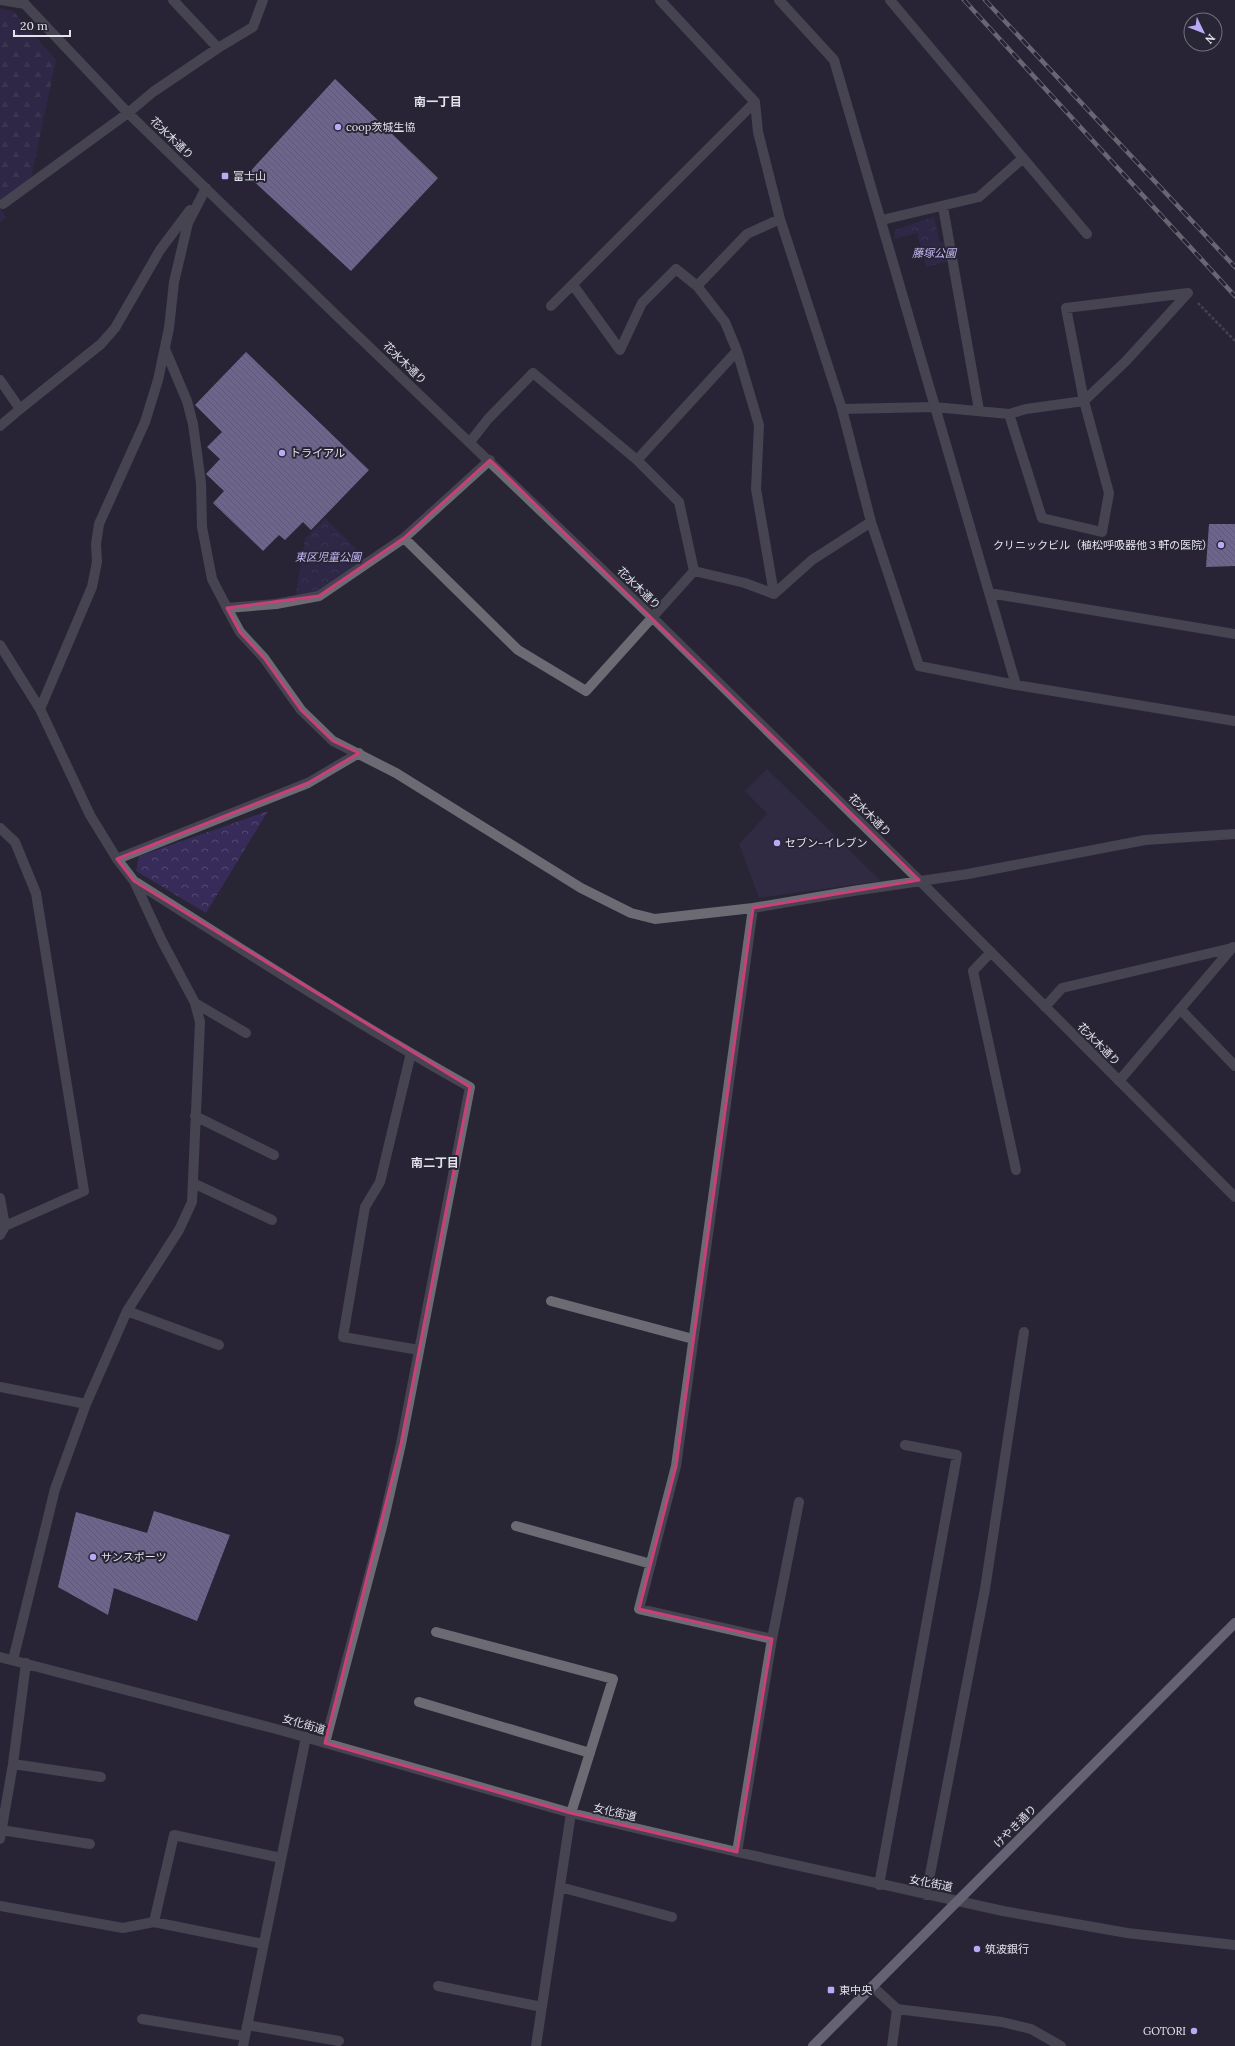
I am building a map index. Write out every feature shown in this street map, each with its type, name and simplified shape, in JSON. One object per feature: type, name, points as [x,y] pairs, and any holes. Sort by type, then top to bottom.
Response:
[{"type":"main road","name":"けやき通り","points":[[813,2046],[1235,1623]]},
{"type":"street","points":[[0,0],[23,2]]},
{"type":"street","points":[[173,0],[218,48]]},
{"type":"street","points":[[3,204],[128,113],[153,92],[218,48],[253,27],[263,0]]},
{"type":"street","points":[[660,0],[755,102],[758,132],[780,219],[842,409],[871,522],[919,666],[1016,685],[1235,721]]},
{"type":"street","points":[[779,0],[834,60],[882,220],[934,407],[1016,685]]},
{"type":"street","points":[[890,0],[1087,234]]},
{"type":"street","name":"花水木通り","points":[[23,2],[128,113],[653,618],[919,880],[1235,1198]]},
{"type":"street","points":[[552,306],[755,102]]},
{"type":"street","points":[[882,220],[943,207],[979,197],[1023,158]]},
{"type":"street","points":[[40,709],[92,587],[97,562],[96,544],[99,524],[145,422],[158,380],[165,349],[174,282],[188,224],[206,188]]},
{"type":"street","points":[[0,426],[20,408],[101,344],[114,328],[160,250],[206,188]]},
{"type":"street","points":[[943,207],[979,410]]},
{"type":"street","points":[[697,286],[747,234],[780,219]]},
{"type":"street","points":[[573,285],[620,350],[642,303],[676,268],[697,286],[725,322],[737,351],[759,425],[756,489],[774,594]]},
{"type":"street","points":[[842,409],[934,407],[1009,414],[1026,409],[1084,402],[1126,362],[1188,293]]},
{"type":"street","points":[[1009,414],[1042,518],[1102,532],[1109,493],[1084,402],[1066,308],[1188,293]]},
{"type":"street","points":[[165,349],[187,401],[193,424],[201,483],[202,527],[212,579],[240,632],[264,658],[301,710],[333,741],[359,753],[402,777],[582,888],[631,913],[654,920],[753,908],[919,880],[968,874],[1144,840],[1235,834]]},
{"type":"street","points":[[637,460],[737,351]]},
{"type":"street","points":[[470,442],[488,419],[533,374],[637,460],[679,502],[694,571]]},
{"type":"street","points":[[0,380],[20,408]]},
{"type":"street","points":[[227,608],[276,604],[319,596],[404,538],[490,460]]},
{"type":"street","points":[[774,594],[812,560],[871,522]]},
{"type":"street","points":[[404,538],[518,650],[586,691],[694,571]]},
{"type":"street","points":[[694,571],[745,583],[774,594]]},
{"type":"street","points":[[989,593],[1235,634]]},
{"type":"street","points":[[0,645],[40,709],[90,815],[117,859],[134,881],[162,941],[195,1003],[200,1022],[194,1116],[192,1202],[179,1230],[127,1311],[86,1404],[55,1489],[13,1660]]},
{"type":"street","points":[[117,859],[308,783],[359,753]]},
{"type":"street","points":[[0,828],[15,842],[36,893],[84,1191],[2,1230],[0,1198]]},
{"type":"street","points":[[134,881],[411,1053],[470,1087],[419,1350],[383,1523],[325,1743]]},
{"type":"street","points":[[753,908],[676,1466],[639,1609],[772,1639]]},
{"type":"street","points":[[1045,1007],[1062,988],[1234,946]]},
{"type":"street","points":[[1119,1081],[1234,946]]},
{"type":"street","points":[[991,952],[973,971],[1016,1170]]},
{"type":"street","points":[[195,1003],[246,1033]]},
{"type":"street","points":[[1180,1009],[1235,1066]]},
{"type":"street","points":[[411,1053],[380,1182],[364,1207],[343,1337],[419,1350]]},
{"type":"street","points":[[194,1116],[274,1155]]},
{"type":"street","points":[[193,1183],[272,1220]]},
{"type":"street","points":[[551,1301],[693,1339]]},
{"type":"street","points":[[127,1311],[219,1345]]},
{"type":"street","points":[[926,1895],[985,1589],[1024,1332]]},
{"type":"street","points":[[0,1387],[86,1404]]},
{"type":"street","points":[[879,1885],[957,1455],[905,1445]]},
{"type":"street","points":[[737,1852],[772,1639],[799,1502]]},
{"type":"street","points":[[516,1526],[650,1564]]},
{"type":"street","points":[[436,1632],[613,1679],[571,1813],[536,2046]]},
{"type":"street","name":"女化街道","points":[[0,1657],[306,1737],[571,1813],[737,1852],[879,1885],[1003,1911],[1127,1933],[1235,1945]]},
{"type":"street","points":[[26,1663],[13,1764],[1,1835],[90,1844]]},
{"type":"street","points":[[419,1702],[590,1753]]},
{"type":"street","points":[[142,2019],[244,2041],[306,1737]]},
{"type":"street","points":[[13,1764],[101,1777]]},
{"type":"street","points":[[154,1922],[174,1835],[281,1858]]},
{"type":"street","points":[[560,1887],[672,1917]]},
{"type":"street","points":[[0,1906],[123,1928],[154,1922],[263,1944]]},
{"type":"street","points":[[438,1986],[542,2007]]},
{"type":"street","points":[[872,1986],[897,2009],[1002,2022],[1031,2029],[1061,2046]]},
{"type":"street","points":[[892,2046],[897,2009]]},
{"type":"street","points":[[247,2025],[339,2041]]},
{"type":"path","points":[[1188,293],[1235,341]]},
{"type":"highlighted area","points":[[490,460],[919,880],[753,908],[676,1466],[639,1609],[772,1639],[737,1852],[571,1813],[325,1743],[401,1444],[470,1087],[134,881],[117,859],[308,783],[359,753],[333,741],[301,710],[264,658],[240,632],[227,608],[319,596],[404,538]]},
{"type":"shaded area","points":[[767,769],[881,881],[759,898],[739,844],[767,814],[745,791]]},
{"type":"green space","points":[[0,8],[13,11],[56,60],[29,188],[1,210],[6,218],[0,222]]},
{"type":"green space","name":"藤塚公園","points":[[934,217],[940,243],[945,241],[949,261],[926,267],[917,233],[894,239],[895,230]]},
{"type":"green space","name":"東区児童公園","points":[[325,518],[368,561],[318,594],[295,599],[305,539]]},
{"type":"green space","points":[[268,811],[206,913],[136,871],[139,856]]},
{"type":"building","name":"coop茨城生協","points":[[335,79],[438,178],[351,271],[247,175]]},
{"type":"building","name":"トライアル","points":[[246,352],[369,470],[311,530],[303,522],[285,540],[279,535],[263,551],[213,503],[224,491],[206,474],[220,459],[207,447],[222,432],[195,405]]},
{"type":"building","name":"クリニックビル（植松呼吸器他３軒の医院）","points":[[1209,524],[1235,524],[1235,566],[1206,567]]},
{"type":"building","points":[[154,1511],[230,1535],[197,1621],[114,1588],[108,1615],[58,1587],[76,1512],[147,1533]]},
{"type":"railway","points":[[964,0],[1235,296]]},
{"type":"railway","points":[[985,0],[1235,267]]},
{"type":"place","name":"coop茨城生協","points":[[338,127]]},
{"type":"place","name":"富士山","points":[[225,176]]},
{"type":"place","name":"トライアル","points":[[282,453]]},
{"type":"place","name":"クリニックビル（植松呼吸器他３軒の医院）","points":[[1221,545]]},
{"type":"place","name":"セブン-イレブン","points":[[777,843]]},
{"type":"place","name":"サンスポーツ","points":[[93,1557]]},
{"type":"place","name":"筑波銀行","points":[[977,1949]]},
{"type":"place","name":"東中央","points":[[831,1990]]},
{"type":"place","name":"GOTORI","points":[[1194,2031]]},
{"type":"district","name":"南一丁目","points":[[438,102]]},
{"type":"district","name":"南二丁目","points":[[435,1163]]}]
